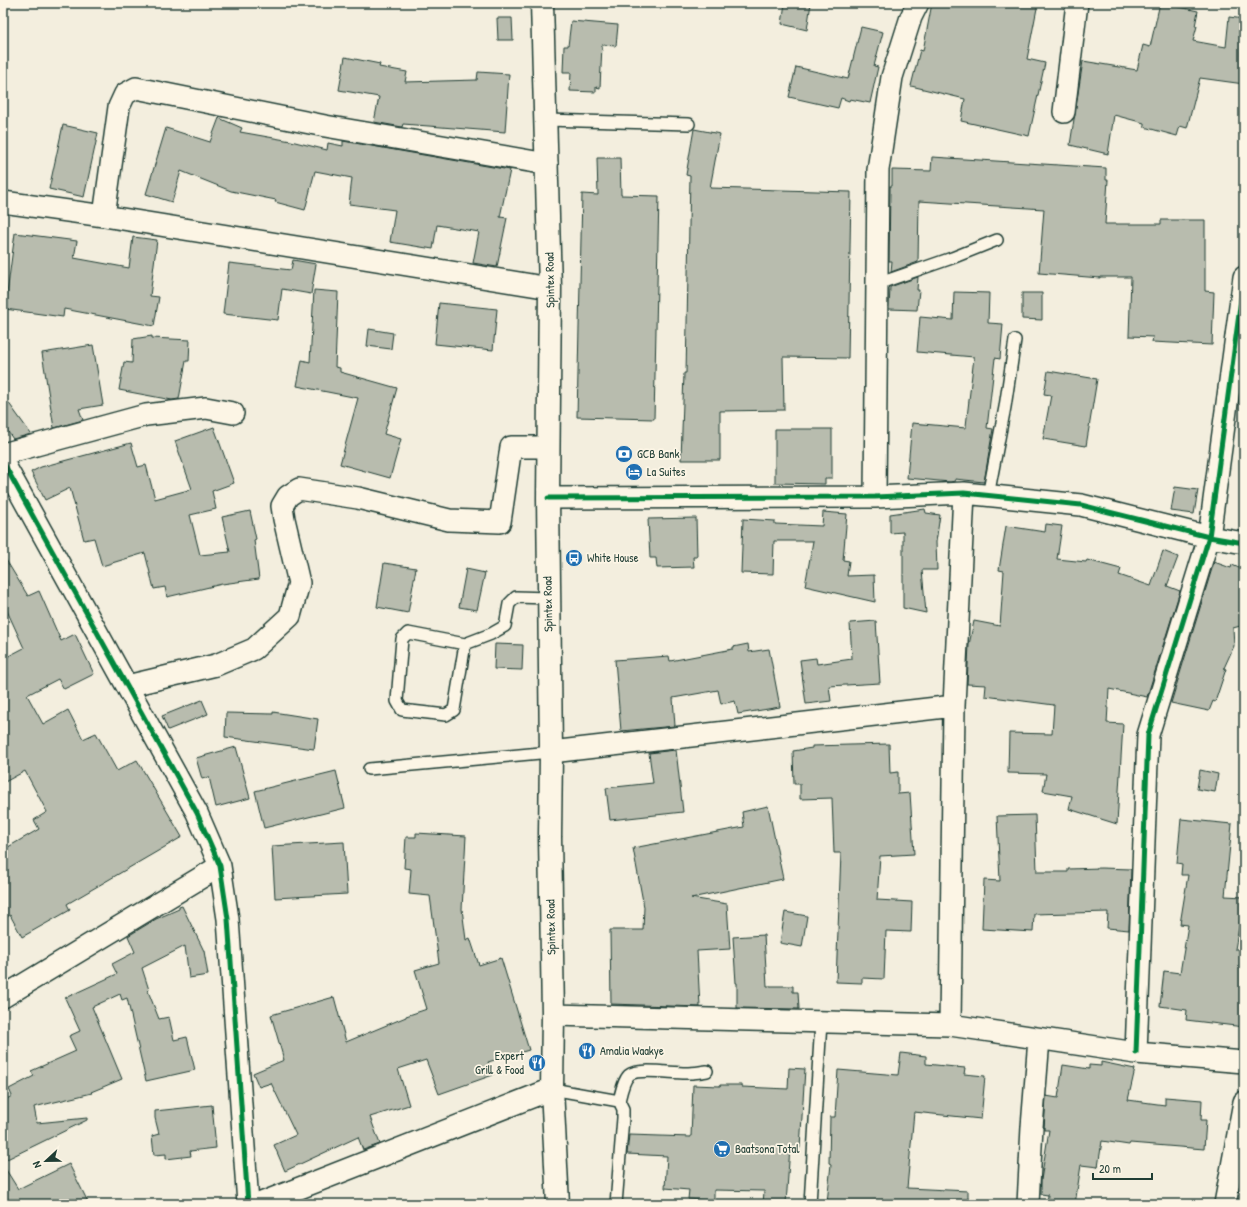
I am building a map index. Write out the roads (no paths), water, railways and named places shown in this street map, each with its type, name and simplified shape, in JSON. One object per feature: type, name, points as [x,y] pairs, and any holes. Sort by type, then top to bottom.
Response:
[{"type":"main road","name":"Spintex Road","points":[[542,3],[550,288],[548,598],[551,752],[550,837],[553,1015],[552,1089],[558,1204]]},
{"type":"street","points":[[875,497],[878,170],[892,77],[911,18],[918,3]]},
{"type":"street","points":[[1064,112],[1077,3]]},
{"type":"street","points":[[104,216],[119,107],[125,94],[136,88],[325,126],[547,164]]},
{"type":"street","points":[[3,202],[104,216],[550,288]]},
{"type":"street","points":[[1136,1053],[1148,735],[1209,537],[1244,277]]},
{"type":"street","points":[[3,454],[146,415],[206,408],[233,413]]},
{"type":"street","points":[[127,686],[216,665],[254,649],[290,616],[299,583],[282,506],[288,496],[299,489],[358,498],[449,520],[500,522],[511,447],[548,447]]},
{"type":"street","points":[[3,462],[197,813],[220,866],[228,919],[248,1204]]},
{"type":"street","points":[[548,498],[875,497],[964,493],[1081,506],[1209,537],[1244,543]]},
{"type":"street","points":[[950,1025],[954,706],[964,493]]},
{"type":"street","points":[[551,752],[954,706]]},
{"type":"street","points":[[3,997],[220,866]]},
{"type":"street","points":[[553,1015],[950,1025],[1136,1053],[1244,1062]]},
{"type":"street","points":[[1028,1204],[1039,1039]]},
{"type":"street","points":[[259,1204],[552,1089]]},
{"type":"street","points":[[1225,1204],[1244,1102]]},
{"type":"lane","points":[[546,120],[689,124]]},
{"type":"lane","points":[[877,284],[952,258],[997,240]]},
{"type":"lane","points":[[988,496],[1005,407],[1015,340]]},
{"type":"lane","points":[[465,644],[454,710],[446,715],[402,710],[397,701],[402,639],[404,636],[408,633],[465,644],[492,634],[505,626],[509,604],[516,597],[548,598]]},
{"type":"lane","points":[[369,769],[551,752]]},
{"type":"lane","points":[[810,1204],[820,1022]]},
{"type":"lane","points":[[616,1204],[623,1110],[619,1101],[625,1082],[629,1076],[634,1072],[660,1071],[688,1073],[707,1071]]},
{"type":"lane","points":[[552,1089],[619,1101]]},
{"type":"place","name":"GCB Bank","points":[[624,454]]},
{"type":"place","name":"La Suites","points":[[634,472]]},
{"type":"place","name":"White House","points":[[574,558]]},
{"type":"place","name":"Amalia Waakye","points":[[587,1051]]},
{"type":"place","name":"Expert Grill & Food","points":[[537,1063]]},
{"type":"place","name":"Baatsona Total","points":[[722,1149]]}]
